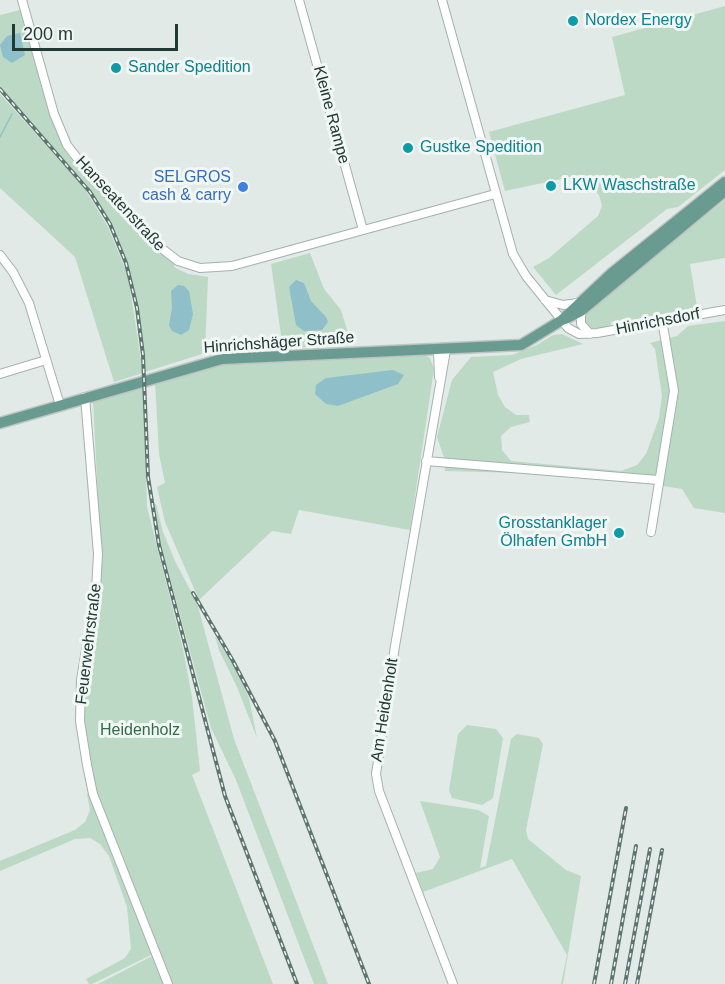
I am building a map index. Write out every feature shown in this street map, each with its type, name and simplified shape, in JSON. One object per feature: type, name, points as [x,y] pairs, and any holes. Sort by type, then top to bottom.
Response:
[{"type":"main road","name":"Hinrichshäger Straße","points":[[579,307],[725,182]]},
{"type":"main road","name":"Hinrichshäger Straße","points":[[0,423],[222,358],[514,347],[535,339],[562,320],[725,191]]},
{"type":"street","name":"Hanseatenstraße","points":[[22,0],[54,114],[68,145],[91,176],[168,255],[189,265],[220,268],[495,194]]},
{"type":"street","name":"Kleine Rampe","points":[[300,0],[363,230]]},
{"type":"street","points":[[442,0],[513,254],[526,276],[573,332],[590,334]]},
{"type":"street","points":[[0,255],[14,272],[29,303],[60,405]]},
{"type":"street","points":[[545,300],[579,307],[581,324],[590,334]]},
{"type":"street","name":"Hinrichsdorf","points":[[590,334],[725,310]]},
{"type":"street","points":[[650,532],[674,391],[662,320]]},
{"type":"street","name":"Am Heidenholt","points":[[442,350],[440,381],[376,774],[379,791],[453,984]]},
{"type":"street","points":[[0,374],[46,360]]},
{"type":"street","name":"Feuerwehrstraße","points":[[85,397],[98,554],[96,590],[81,680],[80,721],[93,794],[168,984]]},
{"type":"street","points":[[426,461],[658,480]]},
{"type":"green space","points":[[725,6],[725,170],[678,207],[667,209],[556,295],[533,267],[549,258],[598,216],[602,206],[599,195],[580,175],[505,191],[489,132],[625,95],[612,37]]},
{"type":"green space","points":[[20,10],[48,110],[69,156],[148,244],[175,263],[174,267],[188,274],[208,277],[205,353],[145,372],[135,292],[116,233],[87,185],[0,87],[0,15]]},
{"type":"green space","points":[[0,94],[83,186],[108,227],[128,275],[143,373],[114,382],[75,257],[0,188]]},
{"type":"green space","points":[[725,200],[725,258],[690,264],[697,307],[630,321],[629,319],[611,322],[611,325],[602,328],[586,326],[583,317],[585,312]]},
{"type":"green space","points":[[310,253],[324,289],[341,310],[351,343],[283,349],[271,264]]},
{"type":"green space","points":[[725,321],[725,513],[694,508],[682,489],[631,481],[556,474],[445,471],[445,460],[437,437],[452,380],[471,357],[512,355],[537,345],[553,335],[562,334],[583,344],[521,359],[493,372],[498,395],[505,407],[516,415],[529,415],[530,422],[511,427],[501,436],[502,450],[511,461],[621,471],[637,465],[646,454],[659,418],[662,396],[655,349],[650,343],[677,336],[688,326]]},
{"type":"green space","points":[[422,353],[430,358],[434,369],[410,530],[299,510],[291,534],[272,531],[199,600],[165,522],[157,487],[165,483],[159,454],[155,381],[224,361]]},
{"type":"green space","name":"Heidenholz","points":[[143,384],[147,507],[183,649],[192,697],[200,771],[192,775],[273,984],[98,984],[158,953],[96,794],[83,720],[84,682],[101,555],[93,401]]},
{"type":"green space","points":[[153,503],[156,504],[163,532],[175,561],[197,603],[234,739],[328,984],[314,984],[236,780],[211,728],[156,527]]},
{"type":"green space","points":[[215,636],[240,676],[249,698],[257,738],[237,687],[219,650]]},
{"type":"green space","points":[[467,725],[496,729],[503,738],[493,798],[482,805],[452,798],[449,790],[458,734]]},
{"type":"green space","points":[[517,734],[539,738],[543,744],[526,830],[528,839],[566,870],[581,876],[563,984],[561,984],[567,955],[512,859],[423,892],[416,873],[433,869],[440,857],[420,801],[478,810],[489,816],[480,868],[486,866],[511,739]]},
{"type":"green space","points":[[87,794],[91,794],[153,954],[92,984],[89,984],[86,979],[125,958],[131,949],[127,907],[109,856],[100,844],[90,838],[75,839],[0,871],[0,861],[75,830],[85,822],[90,810]]},
{"type":"water","points":[[20,33],[25,55],[12,63],[3,57],[0,45],[7,36]]},
{"type":"water","points":[[296,280],[304,283],[311,301],[326,317],[328,322],[322,330],[304,331],[296,325],[289,287]]},
{"type":"water","points":[[178,285],[184,286],[189,291],[193,314],[189,330],[181,335],[172,331],[169,325],[172,308],[171,291]]},
{"type":"water","points":[[393,370],[404,375],[398,384],[338,406],[326,404],[315,394],[316,385],[326,378]]},
{"type":"waterway","points":[[0,137],[12,114]]},
{"type":"railway","points":[[0,89],[90,192],[110,224],[126,263],[137,308],[143,355],[148,477],[159,545],[225,796],[297,984]]},
{"type":"railway","points":[[193,593],[233,661],[275,741],[369,984]]},
{"type":"railway","points":[[594,984],[626,808]]},
{"type":"railway","points":[[611,984],[636,846]]},
{"type":"railway","points":[[625,984],[650,849]]},
{"type":"railway","points":[[637,984],[662,850]]},
{"type":"place","name":"Nordex Energy","points":[[573,21]]},
{"type":"place","name":"Sander Spedition","points":[[116,68]]},
{"type":"place","name":"Gustke Spedition","points":[[408,148]]},
{"type":"place","name":"LKW Waschstraße","points":[[551,186]]},
{"type":"place","name":"SELGROS cash & carry","points":[[243,187]]},
{"type":"place","name":"Grosstanklager Ölhafen GmbH","points":[[619,533]]}]
